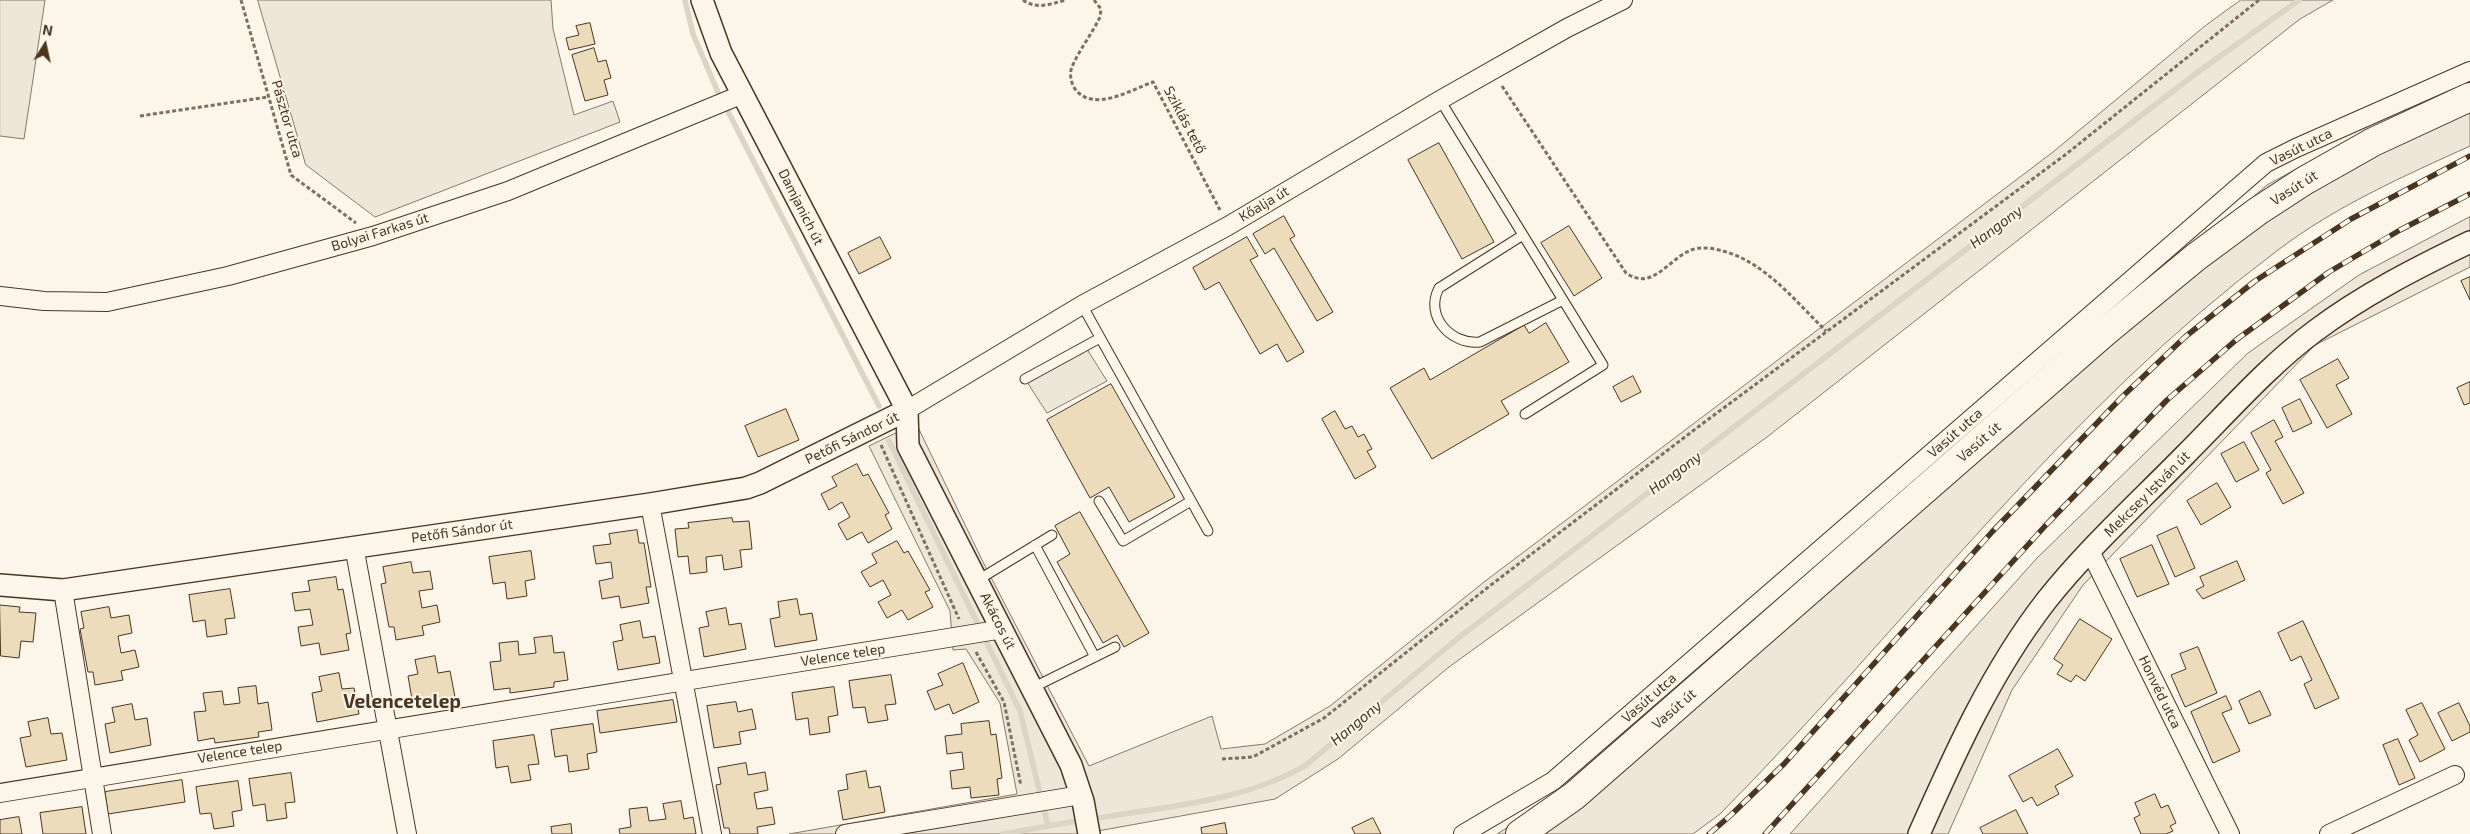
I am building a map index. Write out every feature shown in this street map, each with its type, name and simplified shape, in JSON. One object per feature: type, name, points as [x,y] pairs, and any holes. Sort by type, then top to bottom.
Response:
[{"type":"main road","name":"Vasút út","points":[[1520,834],[1574,796],[2091,345],[2196,257],[2258,211],[2304,181],[2373,142],[2470,97]]},
{"type":"street","name":"Damjanich út","points":[[702,0],[737,97],[907,410]]},
{"type":"street","name":"Kőalja út","points":[[907,410],[1082,306],[1228,226],[1440,100],[1567,28],[1623,0]]},
{"type":"street","name":"Vasút utca","points":[[1464,834],[1553,781],[2266,163],[2470,71]]},
{"type":"street","name":"Bolyai Farkas út","points":[[0,296],[44,301],[107,302],[228,276],[372,236],[508,191],[737,97]]},
{"type":"street","name":"Mekcsey István út","points":[[1919,834],[1952,758],[1991,683],[2044,603],[2090,551],[2247,393],[2314,332],[2346,309],[2407,272],[2470,242]]},
{"type":"street","name":"Petőfi Sándor út","points":[[0,584],[63,590],[650,504],[746,488],[907,410]]},
{"type":"street","name":"Akácos út","points":[[907,410],[908,446],[978,580],[984,632],[1032,688],[1070,764],[1082,798],[1089,834]]},
{"type":"street","points":[[650,504],[712,834]]},
{"type":"street","points":[[354,546],[407,834]]},
{"type":"street","name":"Honvéd utca","points":[[2090,551],[2230,834]]},
{"type":"street","points":[[63,590],[102,834]]},
{"type":"street","name":"Velence telep","points":[[0,793],[93,776],[984,632]]},
{"type":"street","points":[[2329,834],[2455,775]]},
{"type":"street","points":[[845,834],[1056,799],[1082,798]]},
{"type":"lane","points":[[1440,100],[1603,365],[1524,414]]},
{"type":"lane","points":[[1523,235],[1439,288],[1434,303],[1439,321],[1453,337],[1471,343],[1480,342],[1563,300]]},
{"type":"lane","points":[[1082,306],[1208,531]]},
{"type":"lane","points":[[1025,379],[1100,338]]},
{"type":"lane","points":[[1099,501],[1123,541],[1191,501]]},
{"type":"lane","points":[[978,580],[1052,535]]},
{"type":"lane","points":[[1035,545],[1095,657]]},
{"type":"lane","points":[[1032,688],[1115,647]]},
{"type":"path","name":"Pásztor utca","points":[[241,0],[244,3],[268,97],[291,175],[372,236]]},
{"type":"path","points":[[1023,0],[1031,6],[1040,6],[1066,0]]},
{"type":"path","name":"Sziklás tető","points":[[1094,0],[1101,9],[1100,17],[1072,68],[1073,86],[1079,93],[1089,99],[1102,101],[1153,82],[1228,226]]},
{"type":"path","points":[[1222,759],[1253,757],[1324,718],[1487,588],[1826,331],[2065,155],[2259,0]]},
{"type":"path","points":[[1492,71],[1626,273],[1634,279],[1649,279],[1690,250],[1706,248],[1722,251],[1743,258],[1763,271],[1826,331]]},
{"type":"path","points":[[140,116],[268,97]]},
{"type":"path","points":[[873,428],[984,632],[1004,702],[1027,804]]},
{"type":"shaded area","points":[[0,0],[45,0],[24,139],[0,136]]},
{"type":"shaded area","points":[[258,0],[551,0],[553,29],[574,115],[613,101],[620,122],[375,217],[306,165]]},
{"type":"shaded area","points":[[2241,0],[2333,0],[2300,19],[1767,437],[1449,667],[1338,759],[1275,799],[1081,834],[789,834],[1017,794],[1000,703],[966,649],[953,650],[950,611],[869,446],[916,423],[982,560],[1089,766],[1212,716],[1221,749],[1265,744],[1330,706],[1484,582],[2053,152],[2205,26]]},
{"type":"shaded area","points":[[2470,82],[2470,146],[2371,193],[2323,219],[2278,250],[2200,312],[2127,379],[2057,449],[1989,521],[1789,742],[1720,814],[1693,834],[1497,834],[1552,800],[2267,185],[2351,139]]},
{"type":"shaded area","points":[[2470,217],[2470,267],[2315,345],[2083,585],[2012,690],[1948,834],[1790,834],[2037,558],[2248,353],[2359,275]]},
{"type":"shaded area","points":[[1085,346],[1107,381],[1047,413],[1025,379]]},
{"type":"building","points":[[590,23],[595,44],[569,50],[566,38],[579,35],[576,26]]},
{"type":"building","points":[[594,48],[598,62],[606,60],[611,78],[604,80],[608,95],[585,101],[572,55]]},
{"type":"building","points":[[1439,143],[1494,242],[1462,259],[1408,160]]},
{"type":"building","points":[[1284,216],[1295,236],[1290,239],[1333,312],[1317,321],[1274,248],[1265,254],[1253,234]]},
{"type":"building","points":[[1569,226],[1602,278],[1574,296],[1541,243]]},
{"type":"building","points":[[880,237],[891,258],[859,274],[848,253]]},
{"type":"building","points":[[1247,237],[1258,256],[1250,260],[1304,352],[1287,362],[1277,344],[1260,354],[1219,282],[1205,290],[1193,268]]},
{"type":"building","points":[[2470,277],[2470,300],[2461,281]]},
{"type":"building","points":[[1546,323],[1569,362],[1501,401],[1509,414],[1432,459],[1390,388],[1424,368],[1430,380],[1524,325],[1529,333]]},
{"type":"building","points":[[2338,359],[2349,378],[2336,385],[2352,414],[2327,428],[2300,380]]},
{"type":"building","points":[[1633,376],[1641,392],[1621,402],[1613,387]]},
{"type":"building","points":[[2470,382],[2470,403],[2464,405],[2457,388]]},
{"type":"building","points":[[1111,384],[1175,497],[1129,522],[1109,487],[1090,498],[1047,420]]},
{"type":"building","points":[[2300,399],[2312,423],[2293,432],[2282,408]]},
{"type":"building","points":[[786,409],[799,440],[758,457],[745,426]]},
{"type":"building","points":[[1335,411],[1345,429],[1352,426],[1358,437],[1364,434],[1372,449],[1367,451],[1376,467],[1355,479],[1322,419]]},
{"type":"building","points":[[2274,420],[2283,437],[2275,441],[2304,493],[2283,504],[2266,473],[2271,470],[2251,433]]},
{"type":"building","points":[[2244,442],[2259,470],[2236,482],[2221,454]]},
{"type":"building","points":[[857,464],[863,476],[868,474],[889,513],[885,515],[892,529],[868,543],[862,532],[847,540],[838,524],[850,517],[842,502],[829,510],[821,494],[837,486],[832,477]]},
{"type":"building","points":[[2217,483],[2231,507],[2201,525],[2187,501]]},
{"type":"building","points":[[1080,512],[1149,633],[1124,647],[1117,635],[1103,643],[1057,562],[1070,554],[1055,526]]},
{"type":"building","points":[[732,518],[733,522],[749,521],[752,549],[740,550],[742,567],[724,570],[722,555],[706,557],[707,572],[690,574],[688,556],[678,557],[675,529],[689,528],[688,523]]},
{"type":"building","points":[[2177,527],[2195,568],[2175,577],[2157,536]]},
{"type":"building","points":[[637,530],[639,543],[644,543],[651,587],[646,587],[649,603],[621,608],[619,596],[602,599],[599,581],[613,578],[611,562],[596,564],[593,546],[611,544],[609,534]]},
{"type":"building","points":[[897,541],[904,553],[908,551],[930,590],[925,592],[933,607],[908,620],[902,610],[887,618],[878,602],[891,595],[883,580],[870,587],[861,572],[877,563],[872,554]]},
{"type":"building","points":[[2152,545],[2169,584],[2137,597],[2120,559]]},
{"type":"building","points":[[531,551],[535,579],[525,581],[527,596],[507,599],[505,582],[493,584],[489,557]]},
{"type":"building","points":[[2237,561],[2245,580],[2203,599],[2196,590],[2204,586],[2200,577]]},
{"type":"building","points":[[411,562],[413,573],[430,571],[433,589],[419,591],[422,608],[437,605],[440,622],[422,626],[424,635],[396,640],[394,627],[389,627],[381,584],[386,583],[383,567]]},
{"type":"building","points":[[336,577],[338,590],[343,589],[351,633],[346,634],[349,650],[321,655],[319,643],[301,646],[298,627],[313,625],[310,609],[295,611],[292,593],[310,591],[308,581]]},
{"type":"building","points":[[230,589],[235,618],[225,619],[227,634],[207,637],[205,620],[193,622],[189,595]]},
{"type":"building","points":[[797,599],[800,615],[812,613],[817,640],[775,647],[770,619],[780,617],[778,602]]},
{"type":"building","points":[[0,605],[20,607],[19,612],[36,613],[33,642],[21,641],[19,658],[1,656]]},
{"type":"building","points":[[109,607],[111,618],[129,615],[132,633],[118,636],[121,653],[135,650],[139,667],[121,671],[123,680],[95,685],[93,672],[88,672],[80,629],[84,628],[81,612]]},
{"type":"building","points":[[726,608],[729,625],[741,623],[746,649],[704,657],[699,628],[709,626],[706,612]]},
{"type":"building","points":[[2080,619],[2112,639],[2085,681],[2076,675],[2071,682],[2057,674],[2063,665],[2054,659]]},
{"type":"building","points":[[640,621],[643,638],[655,636],[660,663],[618,670],[613,642],[623,640],[620,625]]},
{"type":"building","points":[[2303,621],[2339,698],[2315,709],[2304,684],[2312,680],[2301,656],[2291,661],[2278,633]]},
{"type":"building","points":[[552,636],[554,653],[564,652],[568,680],[554,682],[554,687],[510,693],[510,688],[494,690],[490,662],[501,661],[499,643],[518,641],[519,655],[536,653],[534,638]]},
{"type":"building","points":[[2198,647],[2217,693],[2185,707],[2171,675],[2186,669],[2180,654]]},
{"type":"building","points":[[435,656],[438,673],[450,671],[455,697],[413,705],[408,676],[418,674],[415,660]]},
{"type":"building","points":[[963,663],[979,702],[953,714],[949,704],[935,710],[927,691],[943,685],[938,674]]},
{"type":"building","points":[[339,673],[342,689],[354,688],[359,714],[317,722],[312,693],[322,691],[319,677]]},
{"type":"building","points":[[891,675],[896,704],[885,705],[888,720],[868,723],[865,707],[853,708],[849,681]]},
{"type":"building","points":[[256,686],[258,704],[268,702],[272,730],[258,732],[259,737],[215,743],[214,738],[198,741],[194,712],[206,711],[203,693],[222,691],[224,705],[240,703],[238,688]]},
{"type":"building","points":[[834,687],[838,715],[828,717],[830,732],[810,735],[808,718],[796,720],[792,693]]},
{"type":"building","points":[[2260,691],[2271,715],[2249,724],[2239,701]]},
{"type":"building","points":[[2226,696],[2232,709],[2222,713],[2240,751],[2213,763],[2191,712]]},
{"type":"building","points":[[673,700],[677,722],[600,733],[597,711]]},
{"type":"building","points":[[736,702],[738,712],[752,709],[756,729],[739,732],[741,744],[714,748],[707,706]]},
{"type":"building","points":[[2422,703],[2445,749],[2420,762],[2409,740],[2418,735],[2406,710]]},
{"type":"building","points":[[2459,703],[2470,726],[2470,732],[2452,741],[2438,713]]},
{"type":"building","points":[[132,704],[135,720],[147,718],[151,745],[110,753],[105,724],[115,722],[112,708]]},
{"type":"building","points":[[48,718],[51,734],[62,733],[67,760],[26,767],[20,738],[31,736],[28,722]]},
{"type":"building","points":[[989,721],[991,735],[996,734],[1002,778],[997,779],[999,795],[971,798],[970,787],[952,789],[950,771],[964,769],[962,752],[947,754],[945,736],[962,734],[961,724]]},
{"type":"building","points":[[593,724],[597,752],[587,754],[589,769],[569,772],[567,755],[555,757],[551,730]]},
{"type":"building","points":[[534,735],[539,764],[528,765],[531,780],[511,783],[508,766],[496,768],[493,741]]},
{"type":"building","points":[[2398,739],[2415,778],[2399,785],[2383,745]]},
{"type":"building","points":[[2058,749],[2073,776],[2055,786],[2059,794],[2037,806],[2032,797],[2023,802],[2009,776]]},
{"type":"building","points":[[746,763],[748,775],[765,772],[768,790],[754,793],[757,809],[772,807],[775,824],[757,827],[758,834],[730,834],[729,828],[724,828],[716,785],[721,784],[718,768]]},
{"type":"building","points":[[866,771],[869,788],[880,786],[885,812],[843,820],[838,791],[848,789],[846,775]]},
{"type":"building","points":[[291,773],[295,802],[285,803],[287,818],[267,821],[265,804],[253,806],[249,779]]},
{"type":"building","points":[[182,780],[185,802],[108,814],[105,792]]},
{"type":"building","points":[[238,781],[242,810],[232,812],[234,826],[214,829],[211,813],[200,814],[196,787]]},
{"type":"building","points":[[2155,794],[2161,808],[2168,805],[2176,823],[2170,826],[2173,831],[2166,834],[2141,834],[2134,818],[2140,815],[2135,803]]},
{"type":"building","points":[[681,801],[684,819],[693,817],[696,834],[620,834],[619,829],[631,827],[629,809],[647,807],[649,821],[666,819],[663,804]]},
{"type":"building","points":[[82,807],[86,834],[43,834],[40,813]]},
{"type":"building","points":[[2016,810],[2028,834],[1983,834],[1980,828]]},
{"type":"building","points":[[19,817],[22,834],[0,834],[0,820]]},
{"type":"building","points":[[1373,818],[1381,834],[1355,834],[1352,828]]},
{"type":"building","points":[[1225,823],[1227,834],[1202,834],[1201,828]]},
{"type":"building","points":[[571,824],[572,834],[552,834],[551,827]]},
{"type":"waterway","points":[[685,0],[693,34],[717,90],[879,406]]},
{"type":"waterway","name":"Hangony","points":[[1092,819],[1230,795],[1282,777],[1306,765],[1457,639],[2198,72],[2299,0]]},
{"type":"waterway","points":[[889,441],[1020,711],[1048,826]]},
{"type":"waterway","name":"Hangony","points":[[1003,834],[1082,820]]},
{"type":"railway","points":[[1709,834],[1784,764],[1992,532],[2124,395],[2185,337],[2255,281],[2351,219],[2470,156]]},
{"type":"railway","points":[[1765,834],[2046,525],[2167,400],[2236,340],[2329,272],[2400,230],[2470,194]]},
{"type":"district","name":"Velencetelep","points":[[402,702]]}]
